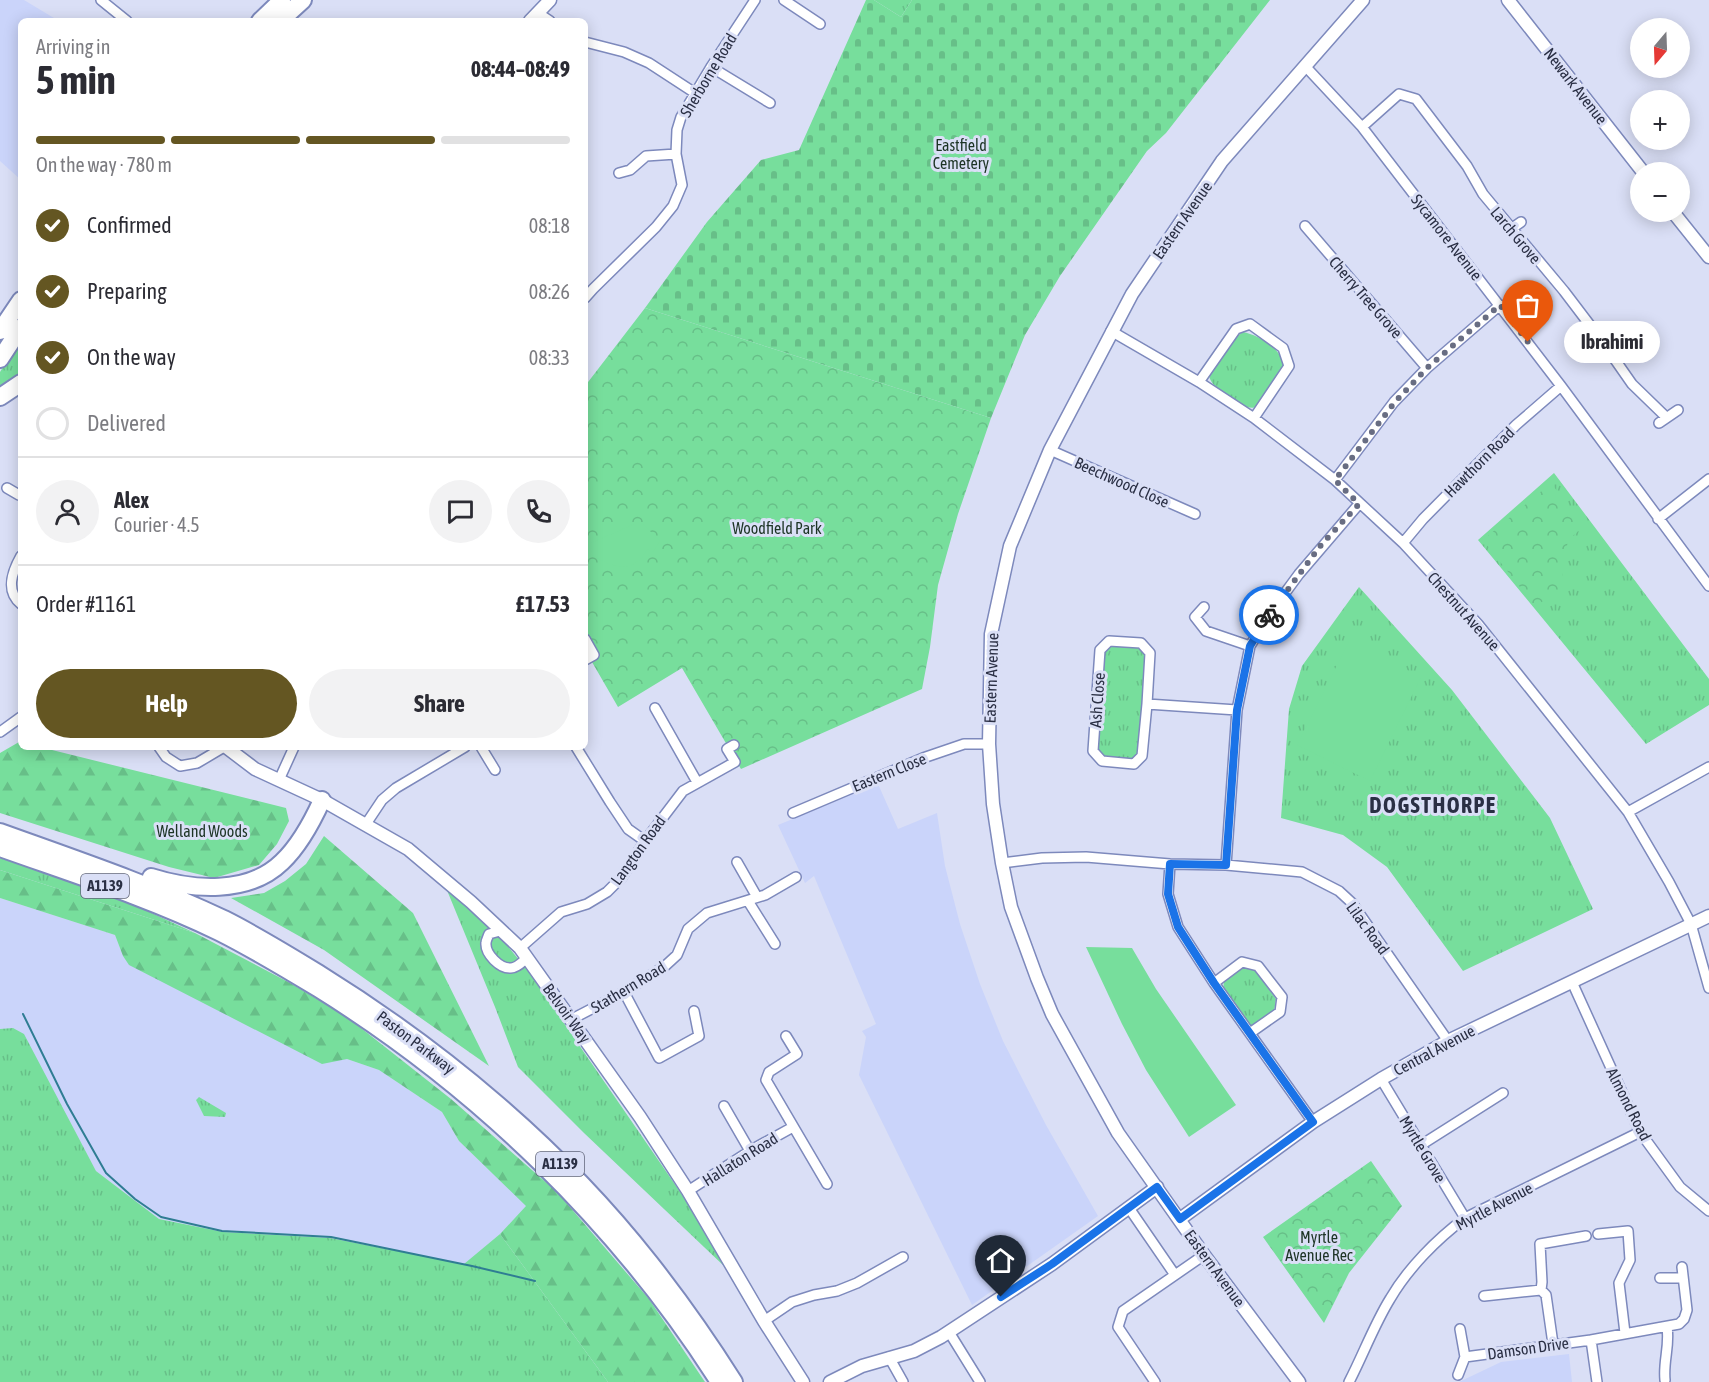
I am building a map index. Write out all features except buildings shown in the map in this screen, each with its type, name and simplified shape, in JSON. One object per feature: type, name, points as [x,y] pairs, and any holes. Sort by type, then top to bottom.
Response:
[{"type":"highway","points":[[263,18],[282,0]]},
{"type":"highway","points":[[283,18],[303,0]]},
{"type":"highway","points":[[0,331],[18,304]]},
{"type":"highway","points":[[0,360],[18,332]]},
{"type":"highway","points":[[0,397],[18,385]]},
{"type":"highway","points":[[57,853],[108,864],[176,885],[226,886],[254,880],[282,863],[302,839],[322,800]]},
{"type":"highway","name":"Paston Parkway","points":[[0,832],[159,891],[225,920],[282,951],[355,996],[453,1069],[540,1144],[617,1224],[676,1298],[734,1382]]},
{"type":"highway","name":"Paston Parkway","points":[[0,848],[124,893],[218,932],[276,963],[399,1042],[489,1115],[600,1224],[680,1324],[719,1382]]},
{"type":"street","points":[[101,0],[123,18]]},
{"type":"street","points":[[534,17],[550,0]]},
{"type":"street","name":"Sherborne Road","points":[[589,286],[656,226],[673,206],[682,185],[676,154],[677,130],[681,117],[755,0]]},
{"type":"street","points":[[784,0],[820,24]]},
{"type":"street","name":"Eastern Avenue","points":[[1299,1382],[1204,1255],[1118,1133],[1052,1014],[1011,907],[1002,864],[993,804],[989,744],[991,633],[1010,546],[1050,450],[1111,331],[1148,268],[1222,161],[1363,0]]},
{"type":"street","name":"Newark Avenue","points":[[1508,0],[1635,162]]},
{"type":"street","points":[[588,43],[624,52],[649,63],[695,93]]},
{"type":"street","points":[[711,67],[770,103]]},
{"type":"street","name":"Sycamore Avenue","points":[[1306,67],[1362,127],[1500,305],[1709,586]]},
{"type":"street","name":"Larch Grove","points":[[1362,127],[1399,94],[1416,99],[1467,166],[1483,194],[1564,291],[1632,384],[1662,420],[1678,410]]},
{"type":"street","points":[[619,173],[630,170],[646,156],[676,154]]},
{"type":"street","points":[[1511,229],[1521,222]]},
{"type":"street","points":[[1681,222],[1709,257]]},
{"type":"street","name":"Cherry Tree Grove","points":[[1305,226],[1427,368]]},
{"type":"street","points":[[1335,480],[1395,402],[1427,368],[1500,305]]},
{"type":"street","points":[[1199,382],[1236,329],[1250,324],[1283,348],[1288,366],[1254,418]]},
{"type":"street","name":"Chestnut Avenue","points":[[1111,331],[1199,382],[1254,418],[1335,480],[1402,543],[1478,624],[1628,812],[1691,924],[1709,988]]},
{"type":"street","name":"Hawthorn Road","points":[[1402,543],[1516,425],[1561,386]]},
{"type":"street","name":"Beechwood Close","points":[[1050,450],[1195,514]]},
{"type":"street","points":[[1658,519],[1709,480]]},
{"type":"street","points":[[7,488],[18,493]]},
{"type":"street","points":[[1226,865],[1237,710],[1250,646],[1299,574],[1359,504]]},
{"type":"street","points":[[18,562],[5,586],[18,601]]},
{"type":"street","points":[[1204,608],[1195,617],[1206,631],[1250,646]]},
{"type":"street","name":"Ash Close","points":[[1109,641],[1141,643],[1150,653],[1147,704],[1142,756],[1134,764],[1102,761],[1093,751],[1100,650],[1109,641]]},
{"type":"street","points":[[588,644],[594,655],[588,658]]},
{"type":"street","points":[[1147,704],[1237,710]]},
{"type":"street","points":[[655,708],[697,782]]},
{"type":"street","points":[[0,732],[18,719]]},
{"type":"street","name":"Eastern Close","points":[[793,813],[923,758],[964,744],[989,744]]},
{"type":"street","name":"Langton Road","points":[[523,953],[561,912],[587,903],[607,892],[622,877],[645,841],[683,791],[735,762],[727,748],[734,745]]},
{"type":"street","points":[[161,750],[166,757],[180,766],[197,763],[220,750]]},
{"type":"street","name":"Belvoir Way","points":[[229,750],[255,769],[322,800],[411,851],[471,902],[523,953],[636,1111],[688,1191],[764,1321],[803,1382]]},
{"type":"street","points":[[279,780],[293,750]]},
{"type":"street","points":[[366,824],[382,800],[396,788],[459,750]]},
{"type":"street","points":[[483,750],[495,770]]},
{"type":"street","points":[[578,750],[628,829],[645,841]]},
{"type":"street","points":[[1628,812],[1709,767]]},
{"type":"street","name":"Lilac Road","points":[[1002,864],[1042,858],[1086,857],[1302,872],[1339,891],[1352,903],[1448,1041]]},
{"type":"street","points":[[737,862],[757,897]]},
{"type":"street","points":[[1170,864],[1168,894],[1175,920],[1214,983],[1313,1122]]},
{"type":"street","name":"Stathern Road","points":[[572,1019],[624,992],[674,959],[688,929],[707,913],[765,895],[795,877]]},
{"type":"street","points":[[748,901],[775,944]]},
{"type":"street","name":"Central Avenue","points":[[1180,1219],[1313,1122],[1380,1079],[1448,1041],[1709,916]]},
{"type":"street","points":[[500,931],[489,934],[486,944],[487,951],[500,965],[514,968],[523,953]]},
{"type":"street","points":[[1214,983],[1242,962],[1258,966],[1282,997],[1280,1012],[1250,1033]]},
{"type":"street","name":"Almond Road","points":[[1572,982],[1640,1132],[1680,1187],[1709,1211]]},
{"type":"street","points":[[624,992],[659,1058],[699,1036],[694,1011]]},
{"type":"street","name":"Hallaton Road","points":[[786,1036],[797,1054],[769,1072],[766,1080],[827,1184]]},
{"type":"street","name":"Myrtle Grove","points":[[1380,1079],[1465,1218]]},
{"type":"street","points":[[1421,1145],[1503,1093]]},
{"type":"street","points":[[724,1106],[750,1151]]},
{"type":"street","name":"Hallaton Road","points":[[688,1191],[750,1151],[793,1127]]},
{"type":"street","name":"Myrtle Avenue","points":[[1349,1382],[1390,1298],[1410,1272],[1446,1233],[1465,1218],[1640,1132]]},
{"type":"street","points":[[830,1382],[862,1366],[914,1351],[949,1332],[1052,1264],[1157,1187]]},
{"type":"street","points":[[1129,1209],[1175,1275]]},
{"type":"street","points":[[1598,1234],[1628,1231],[1630,1260],[1619,1283],[1625,1333]]},
{"type":"street","points":[[1540,1290],[1542,1282],[1540,1244],[1586,1236]]},
{"type":"street","points":[[1155,1382],[1118,1327],[1123,1311],[1204,1255]]},
{"type":"street","points":[[764,1321],[792,1302],[837,1291],[857,1283],[903,1257]]},
{"type":"street","points":[[1665,1380],[1663,1366],[1668,1346],[1667,1327],[1679,1324],[1684,1319],[1687,1310],[1682,1267]]},
{"type":"street","points":[[1660,1278],[1682,1278]]},
{"type":"street","points":[[1484,1296],[1540,1290],[1546,1295],[1553,1344]]},
{"type":"street","name":"Damson Drive","points":[[1465,1357],[1667,1327]]},
{"type":"street","points":[[1458,1376],[1465,1357],[1460,1329]]},
{"type":"street","points":[[949,1332],[980,1382]]},
{"type":"street","name":"Damson Drive","points":[[1591,1340],[1597,1382]]},
{"type":"street","points":[[889,1357],[903,1382]]},
{"type":"shaded area","points":[[0,0],[24,0],[54,18],[18,18],[18,177],[0,161]]},
{"type":"shaded area","points":[[878,784],[898,829],[937,813],[945,866],[960,924],[980,984],[1003,1041],[1046,1125],[1098,1216],[972,1305],[859,1075],[866,1037],[862,1031],[876,1024],[814,876],[805,883],[778,825]]},
{"type":"shaded area","points":[[0,898],[115,935],[123,956],[347,1059],[379,1070],[442,1112],[459,1141],[527,1206],[500,1234],[465,1264],[330,1238],[223,1232],[159,1219],[96,1171],[65,1114],[0,1102]]},
{"type":"shaded area","points":[[1569,1354],[1572,1382],[1459,1382],[1501,1362]]},
{"type":"green space","name":"Eastfield Cemetery","points":[[866,0],[874,0],[901,17],[912,0],[1270,0],[1166,133],[1147,151],[1060,276],[1025,335],[991,418],[645,308],[707,222],[761,160],[799,150]]},
{"type":"green space","points":[[874,0],[912,0],[901,17]]},
{"type":"green space","name":"Woodfield Park","points":[[645,308],[991,418],[958,514],[938,585],[922,689],[741,769],[682,668],[618,707],[592,662],[600,656],[588,634],[588,382]]},
{"type":"green space","points":[[1243,332],[1270,345],[1283,362],[1283,369],[1257,407],[1251,408],[1229,399],[1211,382],[1209,376],[1237,336]]},
{"type":"green space","points":[[18,343],[18,381],[0,392],[0,372]]},
{"type":"green space","points":[[1554,473],[1709,679],[1709,705],[1646,744],[1478,540]]},
{"type":"green space","points":[[1551,483],[1584,526],[1568,540],[1559,595],[1534,605],[1483,540]]},
{"type":"green space","points":[[634,524],[643,524],[660,541],[653,552],[647,549],[639,560],[627,566],[608,564],[592,555],[591,543]]},
{"type":"green space","points":[[1359,587],[1452,690],[1550,818],[1593,909],[1463,971],[1387,867],[1343,835],[1281,818],[1289,709],[1302,666]]},
{"type":"green space","points":[[1349,641],[1421,677],[1370,781],[1297,745]]},
{"type":"green space","points":[[1111,644],[1140,646],[1146,655],[1139,755],[1133,762],[1103,758],[1097,749],[1104,652]]},
{"type":"green space","name":"Welland Woods","points":[[18,743],[18,750],[52,750],[286,808],[289,821],[277,844],[259,865],[214,878],[169,867],[0,813],[0,753]]},
{"type":"green space","points":[[324,836],[413,913],[489,1066],[324,950],[231,898],[264,893],[285,881],[306,864]]},
{"type":"green space","points":[[0,858],[117,897],[195,933],[0,870]]},
{"type":"green space","points":[[0,870],[195,933],[292,984],[347,1017],[451,1099],[557,1192],[649,1299],[705,1382],[608,1382],[500,1234],[526,1206],[459,1141],[442,1112],[379,1070],[347,1059],[322,1064],[129,965],[115,935],[0,898]]},
{"type":"green space","points":[[444,883],[492,927],[528,971],[683,1196],[724,1266],[518,1067]]},
{"type":"green space","points":[[1086,947],[1132,948],[1156,989],[1236,1105],[1189,1137],[1146,1070]]},
{"type":"green space","points":[[1244,966],[1252,967],[1256,971],[1276,999],[1274,1012],[1255,1026],[1248,1025],[1223,992],[1224,980]]},
{"type":"green space","points":[[13,1028],[24,1034],[96,1171],[159,1219],[223,1232],[330,1238],[464,1264],[500,1234],[608,1382],[0,1382],[0,1029]]},
{"type":"green space","points":[[199,1097],[226,1113],[225,1117],[204,1116],[196,1100]]},
{"type":"green space","name":"Myrtle Avenue Rec","points":[[1371,1161],[1402,1206],[1349,1273],[1324,1323],[1263,1237]]},
{"type":"waterway","points":[[23,1014],[67,1104],[106,1173],[135,1199],[161,1217],[222,1231],[331,1237],[535,1281]]},
{"type":"way so far","points":[[1269,615],[1321,545],[1359,504],[1335,480],[1374,427],[1427,368],[1500,305],[1528,342]]},
{"type":"place","name":"Ibrahimi","points":[[1528,342]]},
{"type":"district","name":"DOGSTHORPE","points":[[1433,805]]},
{"type":"route","points":[[1001,1297],[1052,1264],[1157,1187],[1180,1219],[1313,1122],[1214,983],[1178,927],[1168,894],[1170,864],[1226,865],[1237,710],[1250,646],[1269,615]]}]
